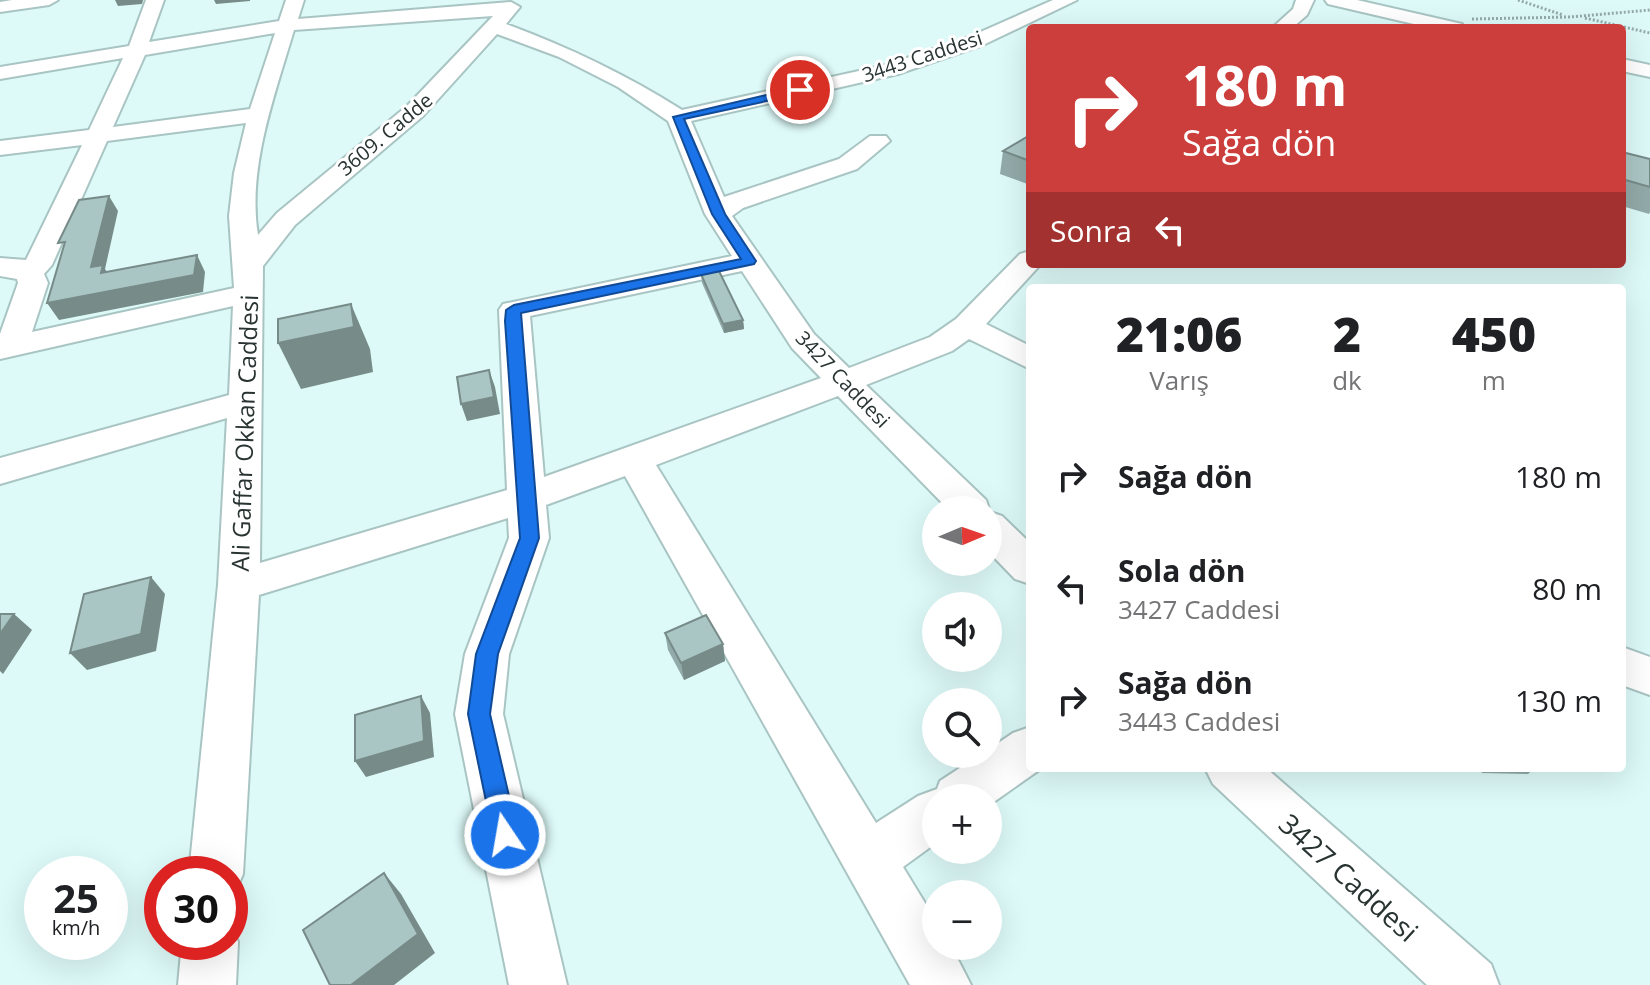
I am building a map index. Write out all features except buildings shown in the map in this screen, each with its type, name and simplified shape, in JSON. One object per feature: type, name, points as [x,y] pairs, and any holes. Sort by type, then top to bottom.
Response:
[{"type":"street","points":[[0,7],[49,0]]},
{"type":"street","points":[[0,267],[29,272],[38,265],[136,52],[155,0]]},
{"type":"street","name":"3443 Caddesi","points":[[678,117],[891,70],[976,41],[1068,0]]},
{"type":"street","points":[[1286,24],[1301,11],[1305,0]]},
{"type":"street","points":[[1334,0],[1436,24]]},
{"type":"street","points":[[0,73],[136,52],[291,12],[508,12],[678,117]]},
{"type":"street","name":"Ali Gaffar Okkan Caddesi","points":[[217,856],[239,585],[249,280],[242,216],[246,173],[259,115],[291,12]]},
{"type":"street","name":"3609. Cadde","points":[[249,280],[286,219],[415,111],[508,12]]},
{"type":"street","points":[[1626,66],[1650,71]]},
{"type":"street","points":[[0,148],[259,115]]},
{"type":"street","name":"3427 Caddesi","points":[[678,117],[718,214],[803,341],[958,496]]},
{"type":"street","points":[[718,214],[734,202],[848,164],[878,141]]},
{"type":"street","points":[[538,985],[479,714],[487,654],[529,538],[514,310],[749,261]]},
{"type":"street","points":[[239,585],[526,497],[941,344],[967,326],[1026,264]]},
{"type":"street","points":[[6,347],[33,283],[29,272]]},
{"type":"street","points":[[6,347],[249,280]]},
{"type":"street","points":[[967,326],[1026,357]]},
{"type":"street","points":[[0,471],[245,402]]},
{"type":"street","points":[[634,459],[942,985]]},
{"type":"street","points":[[1002,540],[1026,564]]},
{"type":"street","points":[[1626,667],[1650,676]]},
{"type":"street","points":[[979,784],[1026,752]]},
{"type":"street","name":"3427 Caddesi","points":[[1234,772],[1470,985]]},
{"type":"street","points":[[868,859],[922,822]]},
{"type":"street","points":[[207,985],[209,960]]},
{"type":"path","points":[[1518,0],[1570,17],[1613,24]]},
{"type":"path","points":[[1431,23],[1650,10]]},
{"type":"path","points":[[1626,27],[1650,33]]},
{"type":"route","points":[[505,835],[479,714],[487,654],[529,538],[512,321],[514,310],[749,261],[718,214],[678,117],[800,90]]}]
